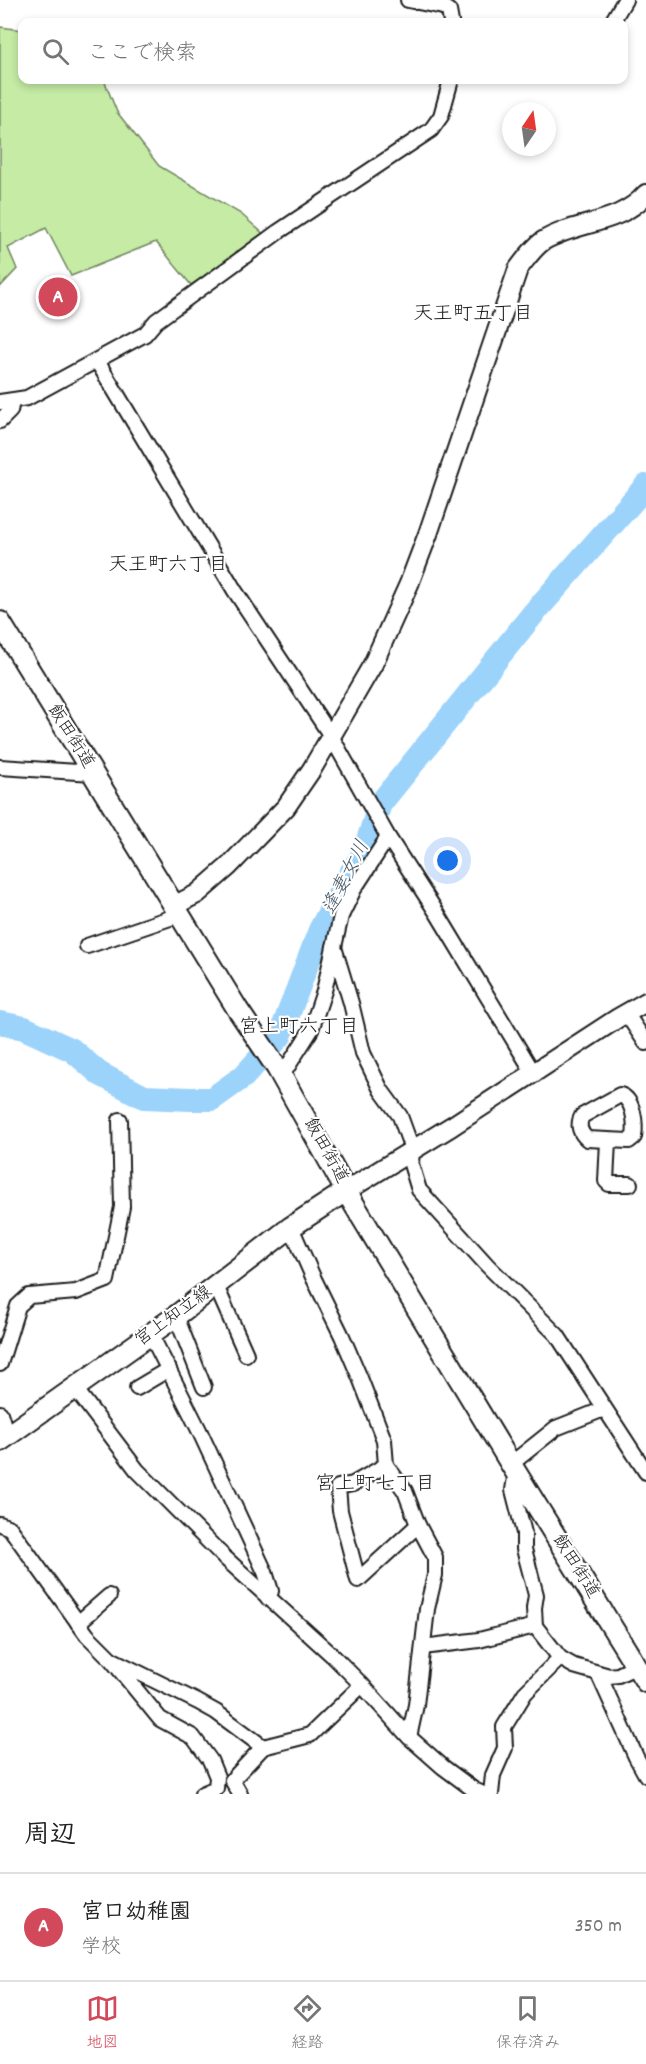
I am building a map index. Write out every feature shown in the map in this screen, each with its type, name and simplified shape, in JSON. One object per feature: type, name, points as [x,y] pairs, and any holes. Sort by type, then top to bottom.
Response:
[{"type":"main road","name":"飯田街道","points":[[0,622],[238,1010],[301,1107],[346,1191],[641,1674]]},
{"type":"main road","name":"宮上知立線","points":[[3,1439],[176,1316],[291,1227],[346,1191]]},
{"type":"street","points":[[408,0],[443,7],[450,11],[451,18]]},
{"type":"street","points":[[614,18],[625,0]]},
{"type":"street","points":[[0,421],[10,411],[6,402],[27,398],[145,334],[156,321],[278,232],[431,130],[441,116],[450,84]]},
{"type":"street","points":[[87,946],[177,910],[228,867],[286,807],[373,664],[409,585],[518,269],[529,252],[543,241],[617,215],[638,203],[646,194]]},
{"type":"street","points":[[97,361],[235,591],[331,736],[387,834],[533,1072]]},
{"type":"street","points":[[0,767],[93,773]]},
{"type":"street","points":[[279,1072],[311,1030],[324,991],[341,916],[354,889],[387,834]]},
{"type":"street","points":[[334,946],[367,1064],[381,1090],[400,1116],[412,1149],[411,1164],[419,1190],[487,1265],[557,1335],[646,1472]]},
{"type":"street","points":[[346,1191],[646,1002]]},
{"type":"street","points":[[626,1013],[646,1043]]},
{"type":"street","points":[[620,1095],[629,1100],[640,1126],[631,1140],[608,1141],[587,1139],[580,1130],[579,1122],[582,1116],[620,1095]]},
{"type":"street","points":[[0,1364],[18,1306],[29,1296],[76,1292],[107,1280],[122,1207],[120,1120]]},
{"type":"street","points":[[608,1141],[606,1181],[609,1184],[630,1184]]},
{"type":"street","points":[[291,1227],[360,1378],[384,1440],[386,1465],[405,1491],[418,1525],[435,1557],[435,1575],[427,1609],[416,1705],[409,1737]]},
{"type":"street","points":[[216,1286],[246,1354]]},
{"type":"street","points":[[176,1316],[204,1387]]},
{"type":"street","points":[[150,1334],[266,1572],[271,1591],[268,1598]]},
{"type":"street","points":[[137,1388],[169,1369]]},
{"type":"street","points":[[74,1387],[137,1470],[268,1598],[362,1685],[409,1737],[443,1767],[483,1794]]},
{"type":"street","points":[[604,1409],[556,1428],[514,1468],[513,1490],[524,1533],[524,1549],[536,1595],[535,1626],[560,1658],[574,1666],[609,1676],[641,1674]]},
{"type":"street","points":[[0,1413],[3,1439]]},
{"type":"street","points":[[386,1465],[353,1484],[338,1487],[340,1511],[358,1580],[418,1525]]},
{"type":"street","points":[[0,1524],[9,1528],[87,1635],[111,1659],[160,1719],[193,1737],[210,1760],[217,1777],[216,1788],[202,1794]]},
{"type":"street","points":[[78,1623],[109,1596]]},
{"type":"street","points":[[423,1647],[479,1640],[535,1626]]},
{"type":"street","points":[[490,1794],[493,1775],[505,1748],[504,1727],[525,1693],[560,1658]]},
{"type":"street","points":[[111,1659],[216,1712],[263,1747]]},
{"type":"street","points":[[598,1673],[646,1775]]},
{"type":"street","points":[[240,1794],[232,1780],[263,1747],[310,1735],[362,1685]]},
{"type":"green space","points":[[0,27],[18,29],[18,84],[106,84],[117,112],[159,166],[241,214],[267,237],[191,285],[156,242],[71,276],[46,228],[8,248],[17,269],[0,287]]},
{"type":"waterway","name":"逢妻女川","points":[[0,1023],[24,1028],[72,1050],[100,1074],[144,1097],[212,1099],[244,1076],[280,1036],[320,930],[363,855],[380,804],[533,614],[646,486]]},
{"type":"place","name":"宮口幼稚園","points":[[58,297]]},
{"type":"district","name":"天王町五丁目","points":[[473,315]]},
{"type":"district","name":"天王町六丁目","points":[[168,566]]},
{"type":"district","name":"宮上町六丁目","points":[[299,1028]]},
{"type":"district","name":"宮上町七丁目","points":[[375,1485]]}]
